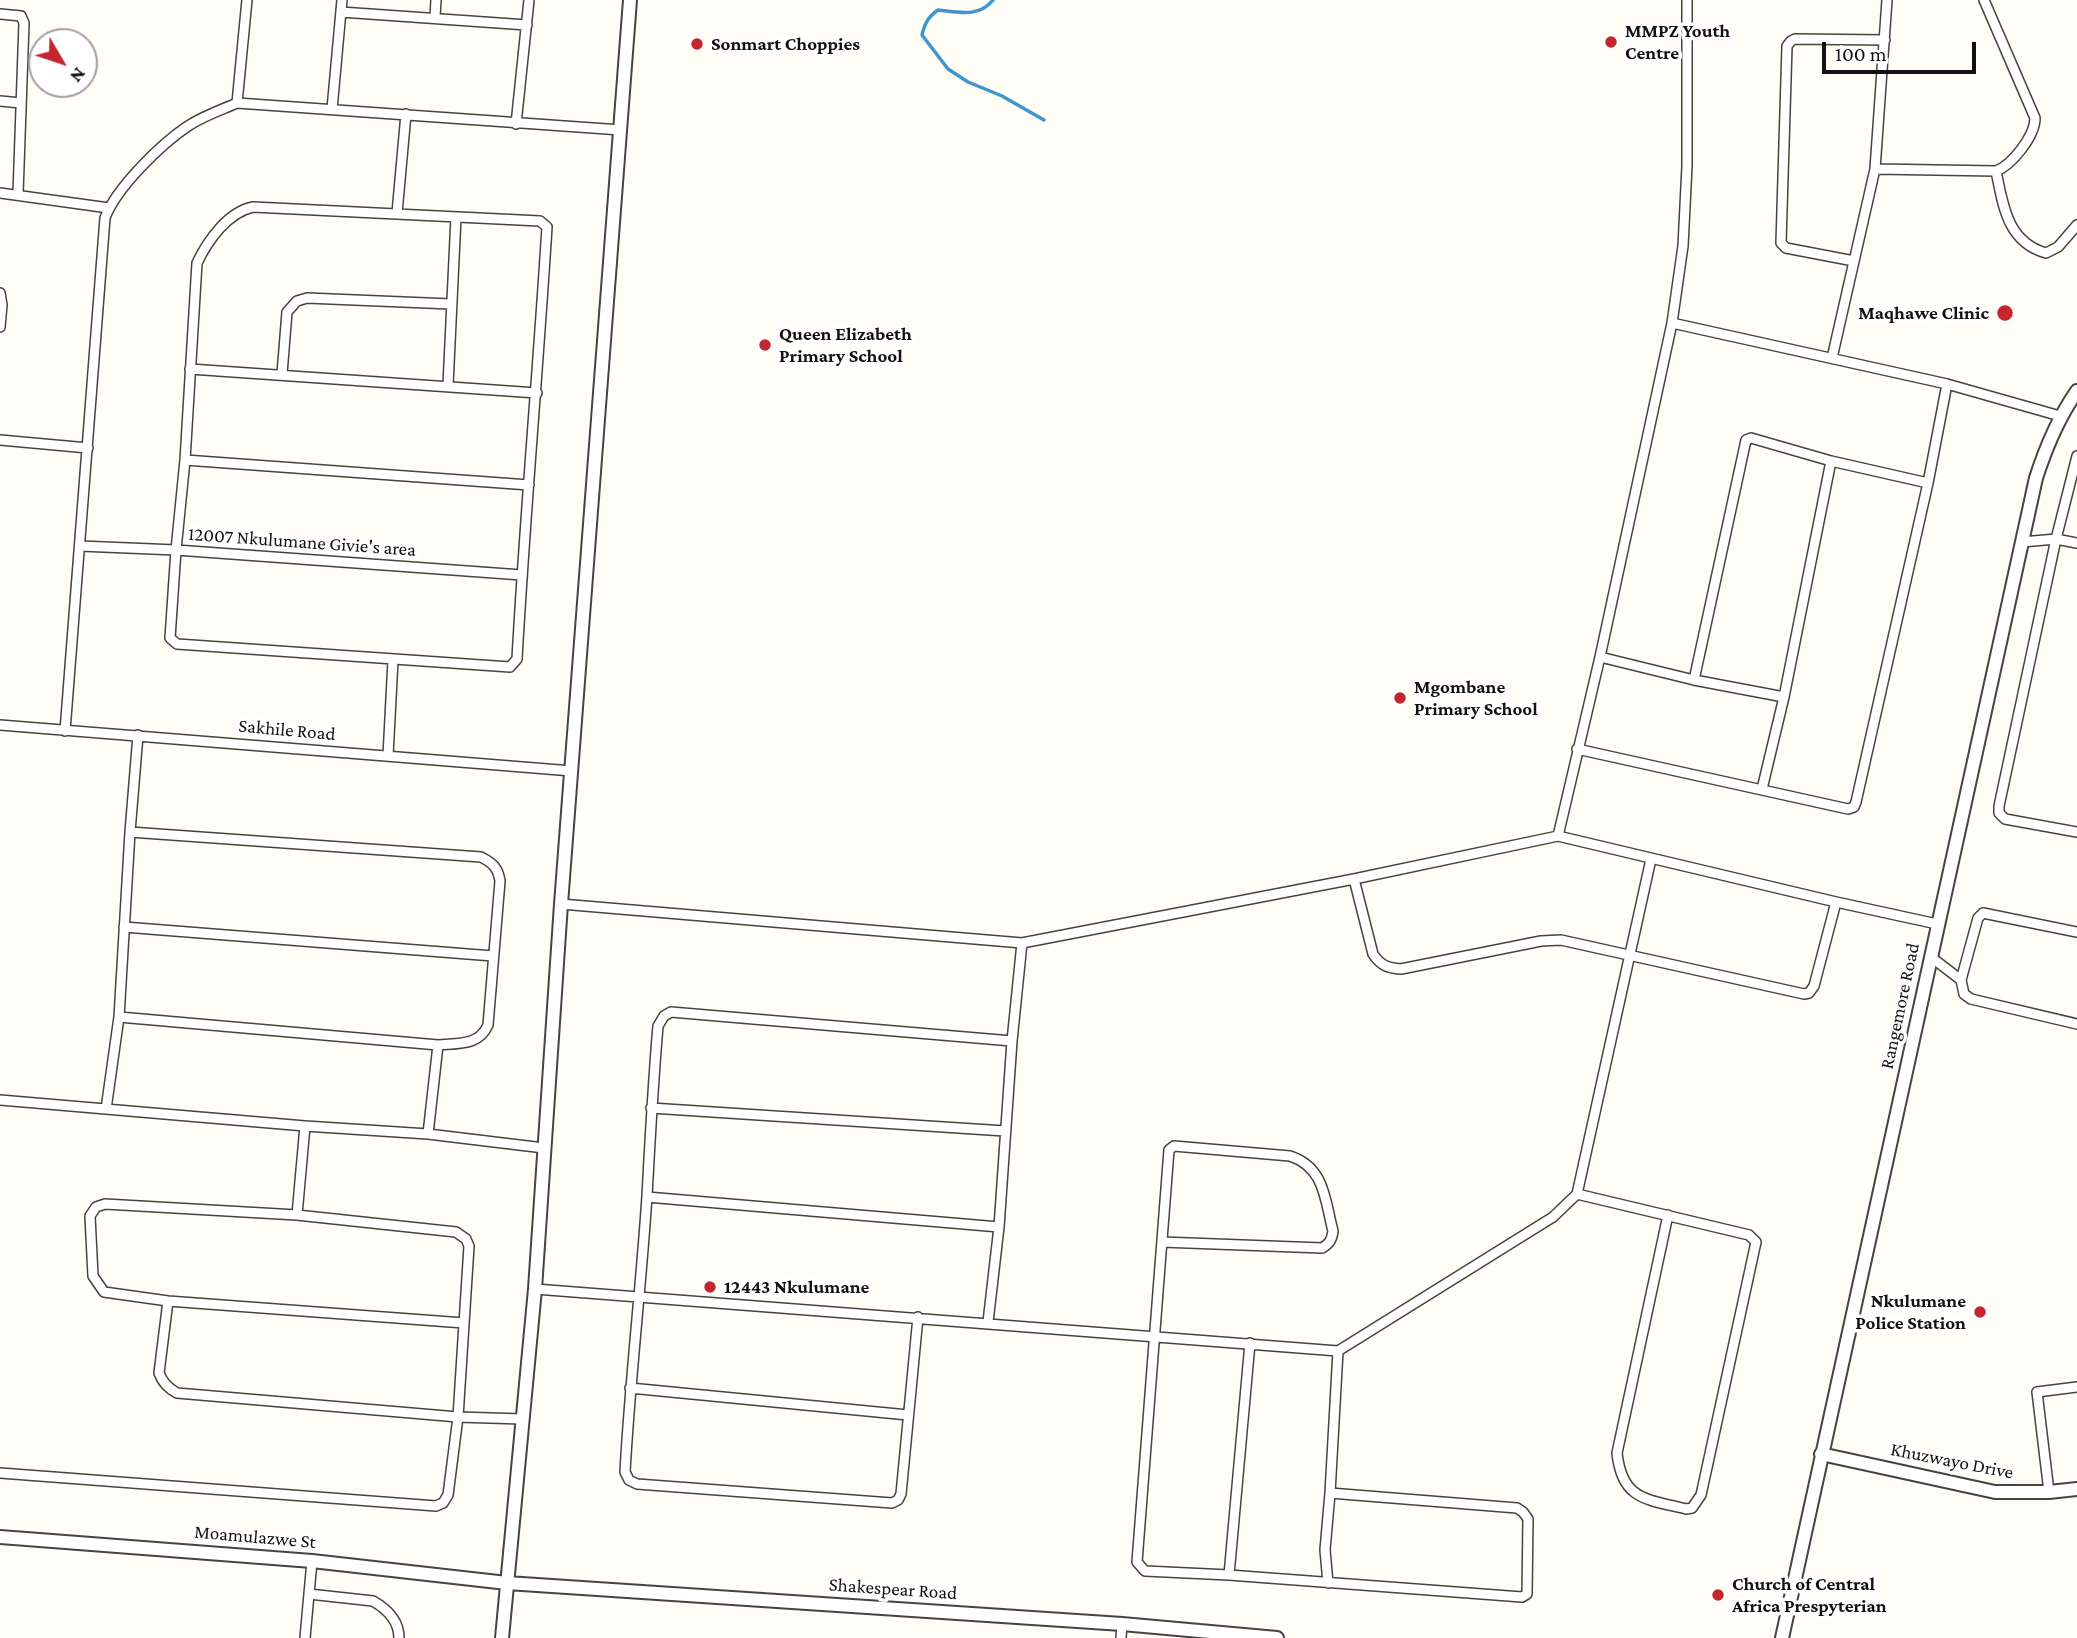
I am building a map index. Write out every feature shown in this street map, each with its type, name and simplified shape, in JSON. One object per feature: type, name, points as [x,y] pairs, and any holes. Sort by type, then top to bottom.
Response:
[{"type":"street","points":[[237,103],[247,0]]},
{"type":"street","points":[[332,109],[342,0]]},
{"type":"street","points":[[435,17],[436,0]]},
{"type":"street","points":[[516,124],[529,0]]},
{"type":"street","points":[[502,1638],[535,1289],[561,904],[630,0]]},
{"type":"street","points":[[1558,836],[1600,657],[1672,323],[1683,246],[1687,166],[1686,0]]},
{"type":"street","points":[[1832,358],[1875,169],[1887,0]]},
{"type":"street","points":[[1875,169],[1996,171],[2008,165],[2028,139],[2035,125],[2035,118],[1984,0]]},
{"type":"street","points":[[341,12],[527,25]]},
{"type":"street","points":[[0,14],[17,15],[23,19],[18,194]]},
{"type":"street","points":[[1854,261],[1786,248],[1781,243],[1787,46],[1795,39],[1885,40]]},
{"type":"street","points":[[0,101],[21,103]]},
{"type":"street","points":[[65,731],[105,218],[127,184],[170,140],[200,119],[237,103],[621,130]]},
{"type":"street","points":[[397,213],[406,114]]},
{"type":"street","points":[[1996,171],[2009,224],[2024,240],[2042,252],[2052,251],[2077,225]]},
{"type":"street","points":[[0,193],[109,208]]},
{"type":"street","points":[[253,206],[456,217],[540,221],[547,227],[517,659],[510,667],[175,643],[170,638],[185,460],[197,263],[208,243],[234,216],[253,206]]},
{"type":"street","points":[[448,385],[456,217]]},
{"type":"street","points":[[0,293],[0,327]]},
{"type":"street","points":[[282,374],[287,312],[297,301],[307,298],[451,303]]},
{"type":"street","points":[[1672,323],[1947,384],[2060,416]]},
{"type":"street","points":[[190,369],[537,393]]},
{"type":"street","points":[[1577,749],[1849,809],[1854,807],[1928,483],[1947,384]]},
{"type":"street","name":"Rangemore Road","points":[[1782,1638],[2036,478],[2060,416],[2077,393]]},
{"type":"street","points":[[1694,680],[1746,440],[1751,438],[1831,461],[1928,483]]},
{"type":"street","points":[[0,440],[88,448]]},
{"type":"street","points":[[2077,456],[2056,539],[1999,806],[1999,813],[2006,819],[2077,832]]},
{"type":"street","points":[[185,460],[529,485]]},
{"type":"street","points":[[1762,789],[1784,697],[1831,461]]},
{"type":"street","points":[[2022,541],[2056,539],[2077,542]]},
{"type":"street","name":"12007 Nkulumane Givie's area","points":[[80,546],[176,550],[522,575]]},
{"type":"street","points":[[1600,657],[1694,680],[1784,697]]},
{"type":"street","points":[[388,756],[393,660]]},
{"type":"street","name":"Sakhile Road","points":[[0,724],[572,771]]},
{"type":"street","points":[[106,1109],[119,1017],[138,736]]},
{"type":"street","points":[[119,1017],[438,1045],[474,1041],[484,1033],[488,1025],[500,881],[496,868],[481,857],[130,832]]},
{"type":"street","points":[[561,904],[1022,943],[1354,879],[1558,836],[1937,924]]},
{"type":"street","points":[[535,1289],[1338,1351],[1553,1217],[1577,1194],[1651,859]]},
{"type":"street","points":[[1354,879],[1373,954],[1384,967],[1401,969],[1549,940],[1561,940],[1804,994],[1809,993],[1814,986],[1836,902]]},
{"type":"street","points":[[2077,932],[1983,913],[1978,918],[1961,980],[1964,994],[1971,999],[2077,1024]]},
{"type":"street","points":[[124,927],[494,956]]},
{"type":"street","points":[[988,1322],[999,1227],[1022,943]]},
{"type":"street","points":[[1931,957],[1961,980]]},
{"type":"street","points":[[918,1317],[901,1494],[898,1500],[892,1503],[637,1484],[629,1480],[625,1472],[630,1388],[647,1197],[658,1026],[664,1016],[671,1012],[1012,1041]]},
{"type":"street","points":[[428,1134],[438,1045]]},
{"type":"street","points":[[0,1100],[428,1134],[544,1148]]},
{"type":"street","points":[[651,1108],[1005,1131]]},
{"type":"street","points":[[297,1215],[305,1126]]},
{"type":"street","points":[[1162,1242],[1322,1248],[1332,1238],[1333,1231],[1319,1179],[1313,1168],[1301,1160],[1290,1156],[1174,1146],[1169,1150],[1137,1562],[1145,1571],[1522,1597],[1526,1595],[1528,1519],[1517,1508],[1330,1493]]},
{"type":"street","points":[[1577,1194],[1668,1215],[1749,1235],[1756,1242],[1701,1495],[1692,1508],[1686,1509],[1643,1498],[1630,1489],[1619,1471],[1617,1453],[1668,1215]]},
{"type":"street","points":[[647,1197],[999,1227]]},
{"type":"street","points":[[0,1473],[436,1506],[443,1503],[448,1495],[458,1417],[469,1246],[466,1239],[456,1232],[297,1215],[105,1204],[96,1207],[90,1216],[93,1276],[104,1292],[168,1301],[464,1323]]},
{"type":"street","points":[[168,1301],[159,1373],[162,1381],[177,1393],[458,1417],[522,1419]]},
{"type":"street","points":[[1229,1575],[1250,1343]]},
{"type":"street","points":[[1328,1583],[1325,1550],[1338,1351]]},
{"type":"street","points":[[2049,1492],[2037,1392],[2077,1387]]},
{"type":"street","points":[[630,1388],[908,1415]]},
{"type":"street","name":"Khuzwayo Drive","points":[[1821,1454],[1995,1492],[2077,1489]]},
{"type":"street","name":"Moamulazwe St","points":[[0,1537],[312,1561],[507,1583]]},
{"type":"street","points":[[305,1638],[312,1561]]},
{"type":"street","name":"Shakespear Road","points":[[507,1583],[1122,1624],[1277,1638]]},
{"type":"street","points":[[309,1594],[373,1601],[396,1622],[399,1638]]},
{"type":"street","points":[[1121,1638],[1122,1624]]},
{"type":"waterway","points":[[993,0],[975,12],[938,10],[927,21],[922,35],[948,69],[1044,120]]},
{"type":"place","name":"MMPZ Youth Centre","points":[[1611,42]]},
{"type":"place","name":"Sonmart Choppies","points":[[697,44]]},
{"type":"place","name":"Maqhawe Clinic","points":[[2005,313]]},
{"type":"place","name":"Queen Elizabeth Primary School","points":[[765,345]]},
{"type":"place","name":"Mgombane Primary School","points":[[1400,698]]},
{"type":"place","name":"12443 Nkulumane","points":[[710,1287]]},
{"type":"place","name":"Nkulumane Police Station","points":[[1980,1312]]},
{"type":"place","name":"Church of Central Africa Prespyterian","points":[[1718,1595]]}]
